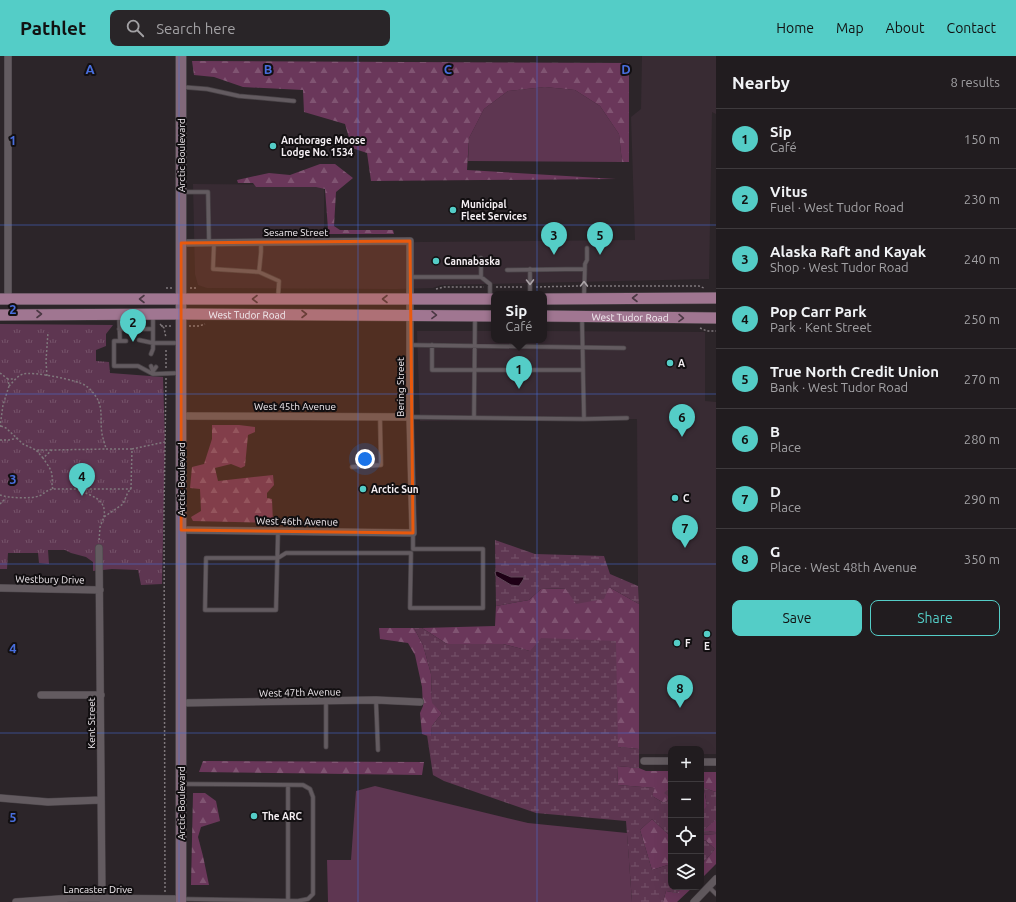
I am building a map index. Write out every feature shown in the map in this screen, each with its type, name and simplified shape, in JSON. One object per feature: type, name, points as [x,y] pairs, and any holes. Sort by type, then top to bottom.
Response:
[{"type":"main road","name":"Arctic Boulevard","points":[[181,56],[181,901]]},
{"type":"main road","name":"West Tudor Road","points":[[547,299],[716,298]]},
{"type":"main road","name":"West Tudor Road","points":[[4,299],[491,299]]},
{"type":"main road","name":"West Tudor Road","points":[[0,315],[181,314],[491,316]]},
{"type":"main road","name":"West Tudor Road","points":[[547,316],[716,318]]},
{"type":"street","points":[[4,299],[8,56]]},
{"type":"street","name":"Sesame Street","points":[[181,243],[410,241]]},
{"type":"street","name":"Bering Street","points":[[410,241],[410,416],[413,533]]},
{"type":"street","name":"West 45th Avenue","points":[[181,416],[410,416]]},
{"type":"street","name":"West 46th Avenue","points":[[181,530],[413,533]]},
{"type":"street","name":"Kent Street","points":[[99,548],[102,899]]},
{"type":"street","name":"Westbury Drive","points":[[0,588],[100,590]]},
{"type":"street","points":[[41,695],[101,695]]},
{"type":"street","name":"West 47th Avenue","points":[[180,703],[376,700],[420,702]]},
{"type":"street","points":[[644,761],[668,761]]},
{"type":"street","points":[[704,762],[716,762]]},
{"type":"street","points":[[0,798],[48,802],[101,800]]},
{"type":"street","points":[[694,902],[716,879]]},
{"type":"street","name":"Lancaster Drive","points":[[16,902],[73,898],[165,899],[181,901]]},
{"type":"lane","points":[[181,87],[207,88],[239,96],[294,101]]},
{"type":"lane","points":[[181,192],[208,192],[213,269],[258,272],[279,281],[278,299]]},
{"type":"lane","points":[[258,272],[261,252],[260,242]]},
{"type":"lane","points":[[584,298],[584,269],[587,260],[587,248]]},
{"type":"lane","points":[[481,258],[481,277]]},
{"type":"lane","points":[[507,270],[584,269]]},
{"type":"lane","points":[[530,270],[530,291]]},
{"type":"lane","points":[[410,277],[481,277],[490,284],[491,293]]},
{"type":"lane","points":[[119,314],[120,341]]},
{"type":"lane","points":[[153,314],[153,354]]},
{"type":"lane","points":[[474,417],[475,316]]},
{"type":"lane","points":[[582,317],[584,419]]},
{"type":"lane","points":[[120,329],[153,329]]},
{"type":"lane","points":[[139,340],[153,344],[181,343]]},
{"type":"lane","points":[[126,341],[114,341],[114,366],[138,366],[153,372],[166,374],[181,373]]},
{"type":"lane","points":[[410,345],[624,348]]},
{"type":"lane","points":[[432,345],[432,370],[583,370]]},
{"type":"lane","points":[[153,372],[154,366]]},
{"type":"lane","points":[[352,467],[381,465],[380,416]]},
{"type":"lane","points":[[410,416],[584,419],[627,418]]},
{"type":"lane","points":[[278,531],[278,558],[276,610],[205,610],[206,558],[278,558],[286,553],[411,553]]},
{"type":"lane","points":[[413,533],[410,608],[483,608],[483,549],[413,549]]},
{"type":"lane","points":[[376,700],[378,750]]},
{"type":"lane","points":[[326,701],[326,747]]},
{"type":"lane","points":[[181,784],[303,785],[310,789],[314,797],[313,894],[308,899],[181,901]]},
{"type":"lane","points":[[288,785],[288,900]]},
{"type":"lane","points":[[708,887],[716,894]]},
{"type":"path","points":[[432,290],[444,287],[584,286],[699,286],[706,289]]},
{"type":"path","points":[[160,324],[164,328],[166,344],[164,730],[165,899]]},
{"type":"path","points":[[710,331],[716,330]]},
{"type":"path","points":[[47,376],[46,361],[48,332]]},
{"type":"path","points":[[0,373],[8,378],[16,379]]},
{"type":"path","points":[[9,386],[23,374],[41,374],[77,381],[86,385],[94,394],[100,407],[102,432],[106,449]]},
{"type":"path","points":[[8,378],[9,386],[3,406],[0,427],[6,428],[23,444],[36,450],[43,458],[51,470],[51,483],[53,489]]},
{"type":"path","points":[[0,440],[18,438]]},
{"type":"path","points":[[36,450],[132,449],[165,442]]},
{"type":"path","points":[[104,517],[123,504],[128,492],[131,489],[132,449]]},
{"type":"path","points":[[43,458],[52,450]]},
{"type":"path","points":[[0,495],[6,498],[32,497],[40,496],[46,490],[53,489],[131,489]]},
{"type":"path","points":[[78,490],[99,500],[104,506],[104,517],[100,527],[99,548]]},
{"type":"path","points":[[0,504],[6,498]]},
{"type":"highlighted area","points":[[410,241],[413,533],[181,530],[181,243]]},
{"type":"shaded area","points":[[642,56],[716,56],[716,114],[712,112],[709,279],[441,285],[433,288],[396,289],[207,288],[198,285],[195,274],[193,184],[324,185],[324,245],[420,242],[635,240],[631,117],[641,109]]},
{"type":"shaded area","points":[[417,331],[491,331],[491,343],[547,343],[547,331],[705,332],[705,401],[716,402],[716,754],[704,754],[704,746],[668,746],[668,754],[639,754],[637,419],[420,421]]},
{"type":"shaded area","points":[[497,571],[511,577],[524,577],[519,586],[511,585],[496,576],[495,572]]},
{"type":"green space","points":[[192,61],[629,63],[629,162],[622,162],[619,134],[600,106],[575,90],[545,87],[508,91],[484,109],[469,138],[467,170],[616,179],[371,181],[367,153],[352,148],[345,124],[304,112],[303,90],[243,87],[214,77],[194,75]]},
{"type":"green space","points":[[545,87],[575,90],[600,106],[619,134],[622,162],[468,161],[469,138],[484,109],[508,91]]},
{"type":"green space","points":[[320,164],[335,164],[353,178],[336,192],[334,226],[340,230],[393,230],[394,234],[326,234],[328,229],[325,189],[316,187],[256,187],[253,183],[238,183],[237,180],[269,173],[290,175]]},
{"type":"green space","points":[[0,324],[113,325],[106,334],[106,346],[96,350],[96,361],[109,362],[110,373],[163,377],[165,442],[162,584],[141,585],[138,570],[112,569],[93,571],[93,562],[86,557],[65,550],[48,550],[49,564],[39,563],[38,553],[8,553],[7,569],[0,569]]},
{"type":"green space","points":[[212,425],[239,425],[255,427],[255,432],[248,435],[245,466],[241,468],[231,464],[215,468],[218,481],[273,475],[274,485],[267,493],[267,498],[272,499],[273,523],[193,521],[191,517],[201,511],[200,489],[190,488],[192,467],[204,464],[212,439]]},
{"type":"green space","points":[[495,540],[535,554],[604,556],[610,574],[638,586],[639,604],[609,587],[604,599],[576,604],[565,588],[541,589],[529,600],[496,606]]},
{"type":"green space","points":[[609,587],[639,604],[639,749],[618,747],[530,651],[503,644],[447,644],[422,628],[495,626],[496,606],[529,600],[541,589]]},
{"type":"green space","points":[[379,628],[414,628],[423,645],[431,674],[432,702],[442,713],[432,726],[431,737],[422,734],[420,713],[423,706],[422,687],[415,655],[408,643],[380,639]]},
{"type":"green space","points":[[414,628],[422,628],[447,644],[503,644],[530,651],[541,638],[616,641],[618,747],[639,749],[639,768],[617,766],[618,785],[655,788],[652,796],[664,803],[668,800],[668,834],[652,819],[640,830],[652,870],[668,865],[668,890],[680,890],[677,893],[666,891],[663,902],[632,902],[626,821],[536,813],[444,781],[433,775],[427,735],[431,736],[432,726],[442,713],[432,703],[431,674],[423,645]]},
{"type":"green space","points":[[203,761],[424,762],[422,775],[199,772]]},
{"type":"green space","points":[[617,766],[639,768],[646,771],[668,771],[668,800],[664,803],[652,796],[654,788],[618,785]]},
{"type":"green space","points":[[704,772],[716,772],[716,792],[704,788]]},
{"type":"green space","points":[[375,786],[528,823],[627,833],[632,902],[328,902],[327,860],[351,860],[356,791]]},
{"type":"green space","points":[[704,788],[707,806],[704,814]]},
{"type":"green space","points":[[704,788],[716,792],[716,820],[704,829],[704,809],[707,806]]},
{"type":"green space","points":[[668,789],[668,796],[664,793]]},
{"type":"green space","points":[[193,793],[205,793],[216,801],[220,821],[201,827],[198,837],[209,885],[191,885]]},
{"type":"green space","points":[[652,819],[668,834],[668,865],[652,870],[640,830]]},
{"type":"green space","points":[[716,820],[716,832],[704,831],[704,829]]},
{"type":"green space","points":[[704,831],[716,832],[716,834],[704,835]]},
{"type":"green space","points":[[716,834],[716,864],[704,876],[704,862],[715,849],[705,840],[704,841],[704,835]]},
{"type":"green space","points":[[705,840],[715,849],[704,862],[704,854]]},
{"type":"green space","points":[[680,890],[690,890],[677,902],[663,902],[666,891],[677,893]]},
{"type":"place","name":"Anchorage Moose Lodge No. 1534","points":[[273,146]]},
{"type":"place","name":"Municipal Fleet Services","points":[[453,210]]},
{"type":"place","name":"Alaska Raft and Kayak","points":[[554,255]]},
{"type":"place","name":"True North Credit Union","points":[[600,255]]},
{"type":"place","name":"Cannabaska","points":[[436,261]]},
{"type":"place","name":"Vitus","points":[[133,342]]},
{"type":"place","name":"A","points":[[670,363]]},
{"type":"place","name":"Sip","points":[[519,389]]},
{"type":"place","name":"B","points":[[682,437]]},
{"type":"place","name":"Arctic Sun","points":[[363,489]]},
{"type":"place","name":"Pop Carr Park","points":[[82,496]]},
{"type":"place","name":"C","points":[[675,498]]},
{"type":"place","name":"D","points":[[685,548]]},
{"type":"place","name":"E","points":[[707,634]]},
{"type":"place","name":"F","points":[[677,643]]},
{"type":"place","name":"G","points":[[680,708]]},
{"type":"place","name":"The ARC","points":[[254,816]]}]
